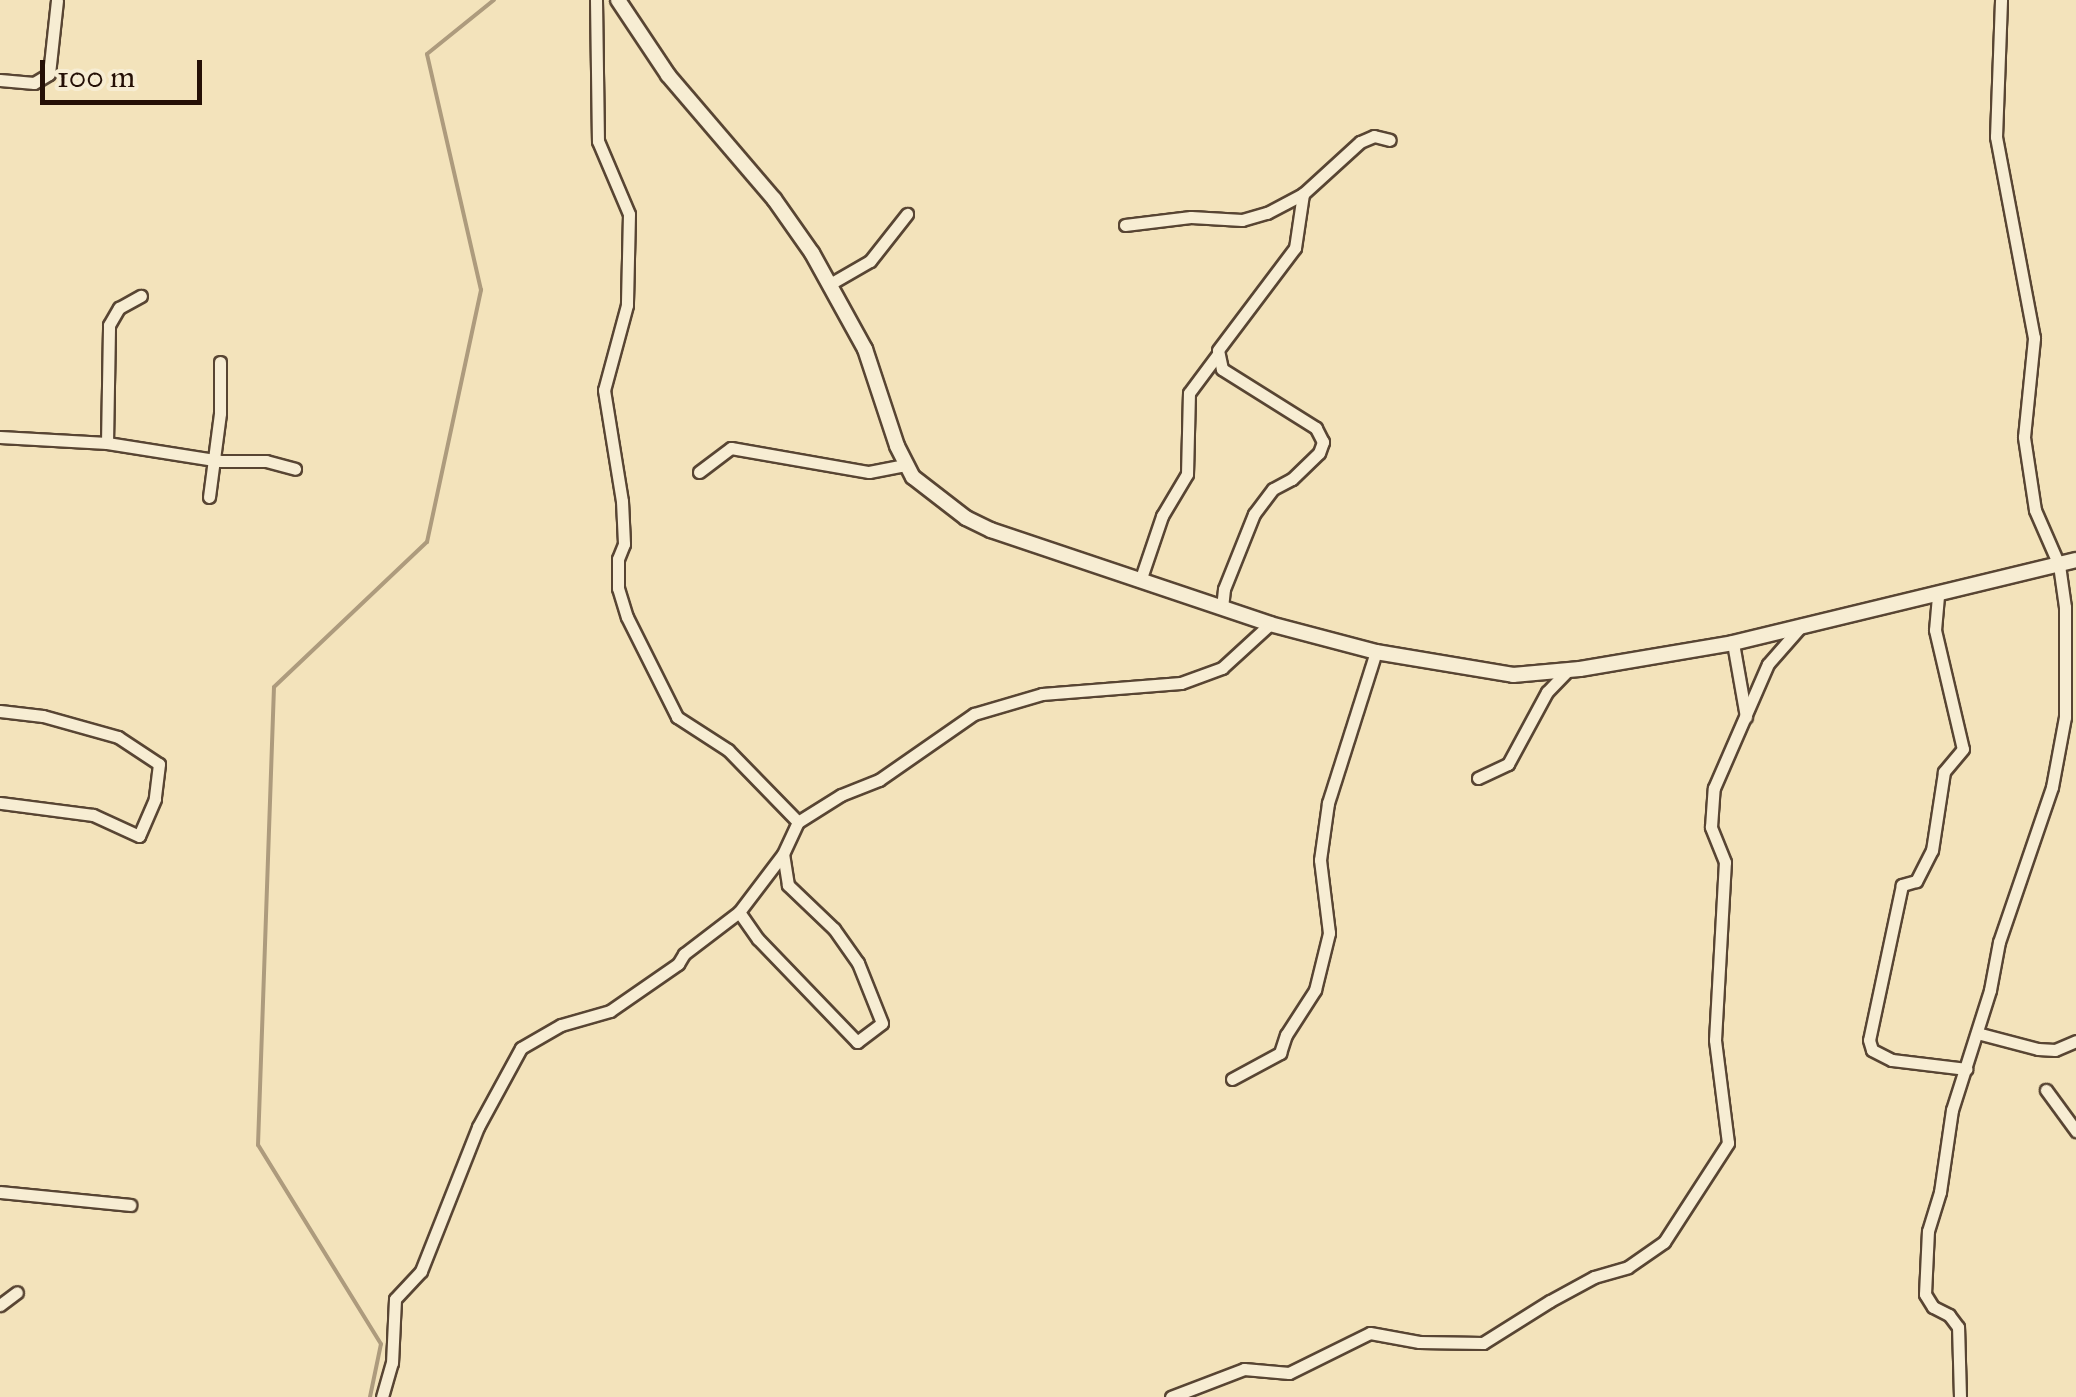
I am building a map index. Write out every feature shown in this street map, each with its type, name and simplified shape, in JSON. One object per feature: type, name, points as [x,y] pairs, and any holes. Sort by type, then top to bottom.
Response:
[{"type":"street","points":[[0,80],[34,83],[49,74],[57,0]]},
{"type":"street","points":[[596,0],[598,140],[629,214],[627,304],[604,390],[622,501],[624,544],[618,559],[618,588],[676,717],[728,750],[798,822]]},
{"type":"street","points":[[618,0],[668,75],[774,199],[830,284],[866,349],[906,465],[925,490],[966,518],[1270,624],[1376,652],[1513,675],[1568,670],[1732,643],[2076,560]]},
{"type":"street","points":[[1960,1397],[1958,1327],[1949,1315],[1932,1307],[1925,1294],[1928,1231],[1940,1192],[1946,1136],[1999,942],[2062,742],[2067,623],[2059,565],[2035,510],[2025,453],[2034,338],[1996,137],[2001,0]]},
{"type":"street","points":[[1125,226],[1191,217],[1242,220],[1268,213],[1303,194],[1360,142],[1374,136],[1390,140]]},
{"type":"street","points":[[1140,581],[1162,516],[1187,474],[1189,393],[1295,248],[1303,194]]},
{"type":"street","points":[[830,284],[870,262],[907,214]]},
{"type":"street","points":[[107,443],[108,325],[119,308],[141,296]]},
{"type":"street","points":[[1218,354],[1222,368],[1316,428],[1322,442],[1319,454],[1292,479],[1273,490],[1254,514],[1224,589],[1222,608]]},
{"type":"street","points":[[209,497],[220,413],[220,362]]},
{"type":"street","points":[[0,437],[107,443],[211,459],[266,460],[295,469]]},
{"type":"street","points":[[698,472],[731,448],[869,472],[906,465]]},
{"type":"street","points":[[1938,596],[1935,630],[1963,749],[1944,772],[1932,850],[1916,881],[1902,885],[1869,1040],[1872,1050],[1892,1060],[1966,1069]]},
{"type":"street","points":[[382,1397],[392,1363],[396,1299],[421,1271],[478,1127],[521,1048],[561,1025],[610,1012],[739,912],[783,854],[798,822],[841,795],[879,780],[974,714],[1042,694],[1181,683],[1222,668],[1270,624]]},
{"type":"street","points":[[1171,1397],[1244,1370],[1289,1372],[1370,1333],[1472,1346],[1594,1277],[1628,1266],[1664,1242],[1728,1143],[1716,1040],[1725,862],[1711,813],[1724,761],[1746,720],[1768,664],[1803,624]]},
{"type":"street","points":[[1732,643],[1743,683],[1746,720]]},
{"type":"street","points":[[1232,1079],[1280,1053],[1286,1034],[1315,990],[1330,933],[1320,860],[1328,804],[1376,652]]},
{"type":"street","points":[[1478,778],[1508,764],[1547,692],[1568,670]]},
{"type":"street","points":[[0,711],[43,716],[118,737],[159,764],[155,799],[139,836],[93,815],[0,803]]},
{"type":"street","points":[[739,912],[758,939],[857,1042],[882,1023],[858,963],[834,929],[788,885],[783,854]]},
{"type":"street","points":[[1977,1033],[2038,1049],[2055,1050],[2076,1041]]},
{"type":"street","points":[[2046,1090],[2076,1131]]},
{"type":"street","points":[[0,1192],[130,1205]]},
{"type":"street","points":[[0,1305],[18,1292]]},
{"type":"waterway","points":[[370,1397],[381,1344],[258,1145],[274,687],[427,542],[481,290],[427,54],[494,0]]}]
